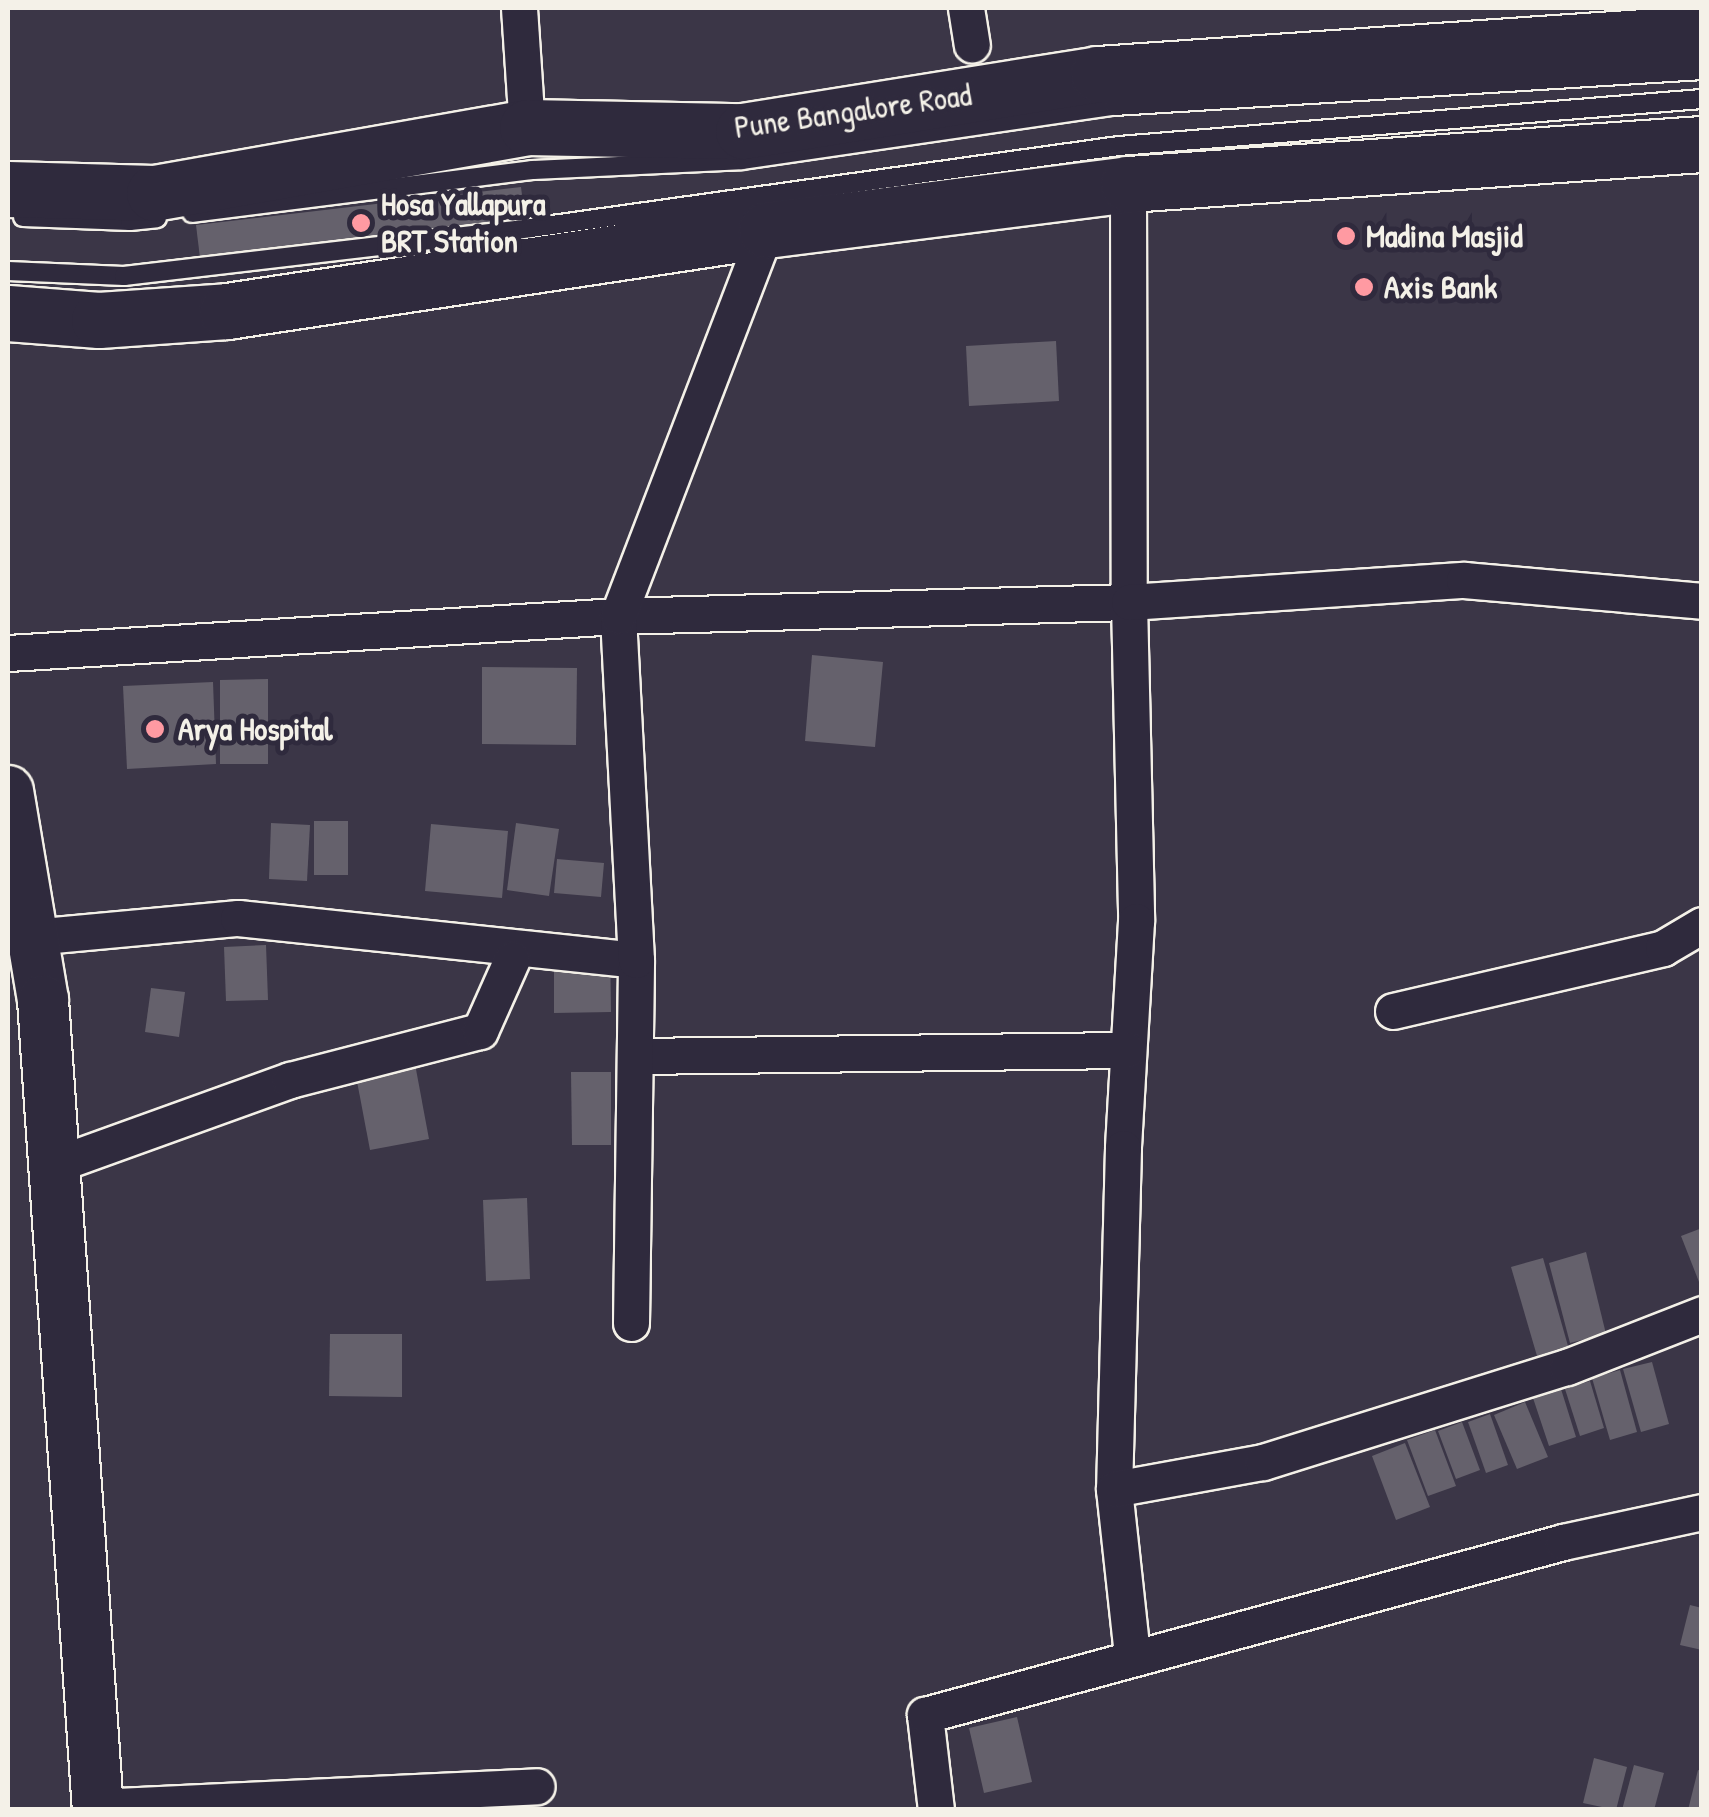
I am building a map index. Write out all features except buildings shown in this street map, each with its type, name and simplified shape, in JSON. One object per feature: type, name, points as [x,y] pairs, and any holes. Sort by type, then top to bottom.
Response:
[{"type":"main road","name":"Pune Bangalore Road","points":[[8,189],[154,193],[527,128],[743,131],[1098,74],[1687,37]]},
{"type":"main road","points":[[8,314],[98,320],[227,310],[766,230],[1128,184],[1702,144]]},
{"type":"street","points":[[519,8],[527,128]]},
{"type":"street","points":[[966,8],[972,45]]},
{"type":"street","points":[[1128,184],[1128,602],[1136,921],[1127,1050],[1114,1489],[1132,1656]]},
{"type":"street","points":[[631,1322],[636,960],[618,616],[766,230]]},
{"type":"street","points":[[8,653],[618,616],[1128,602],[1464,580],[1702,601]]},
{"type":"street","points":[[8,791],[43,1000],[98,1808],[536,1786]]},
{"type":"street","points":[[32,937],[238,918],[636,960]]},
{"type":"street","points":[[1393,1011],[1663,948],[1702,925]]},
{"type":"street","points":[[54,1165],[290,1080],[480,1031],[512,959]]},
{"type":"street","points":[[634,1056],[1127,1050]]},
{"type":"street","points":[[1114,1489],[1262,1462],[1566,1367],[1702,1314]]},
{"type":"street","points":[[936,1810],[925,1715],[1563,1542],[1702,1512]]},
{"type":"lane","points":[[8,214],[130,221],[532,170],[742,160],[1114,106],[1687,37]]},
{"type":"lane","points":[[8,271],[124,276],[531,228],[1118,146],[1702,99]]},
{"type":"place","name":"Hosa Yallapura BRT Station","points":[[361,223]]},
{"type":"place","name":"Madina Masjid","points":[[1346,236]]},
{"type":"place","name":"Axis Bank","points":[[1364,287]]},
{"type":"place","name":"Arya Hospital","points":[[155,729]]}]
